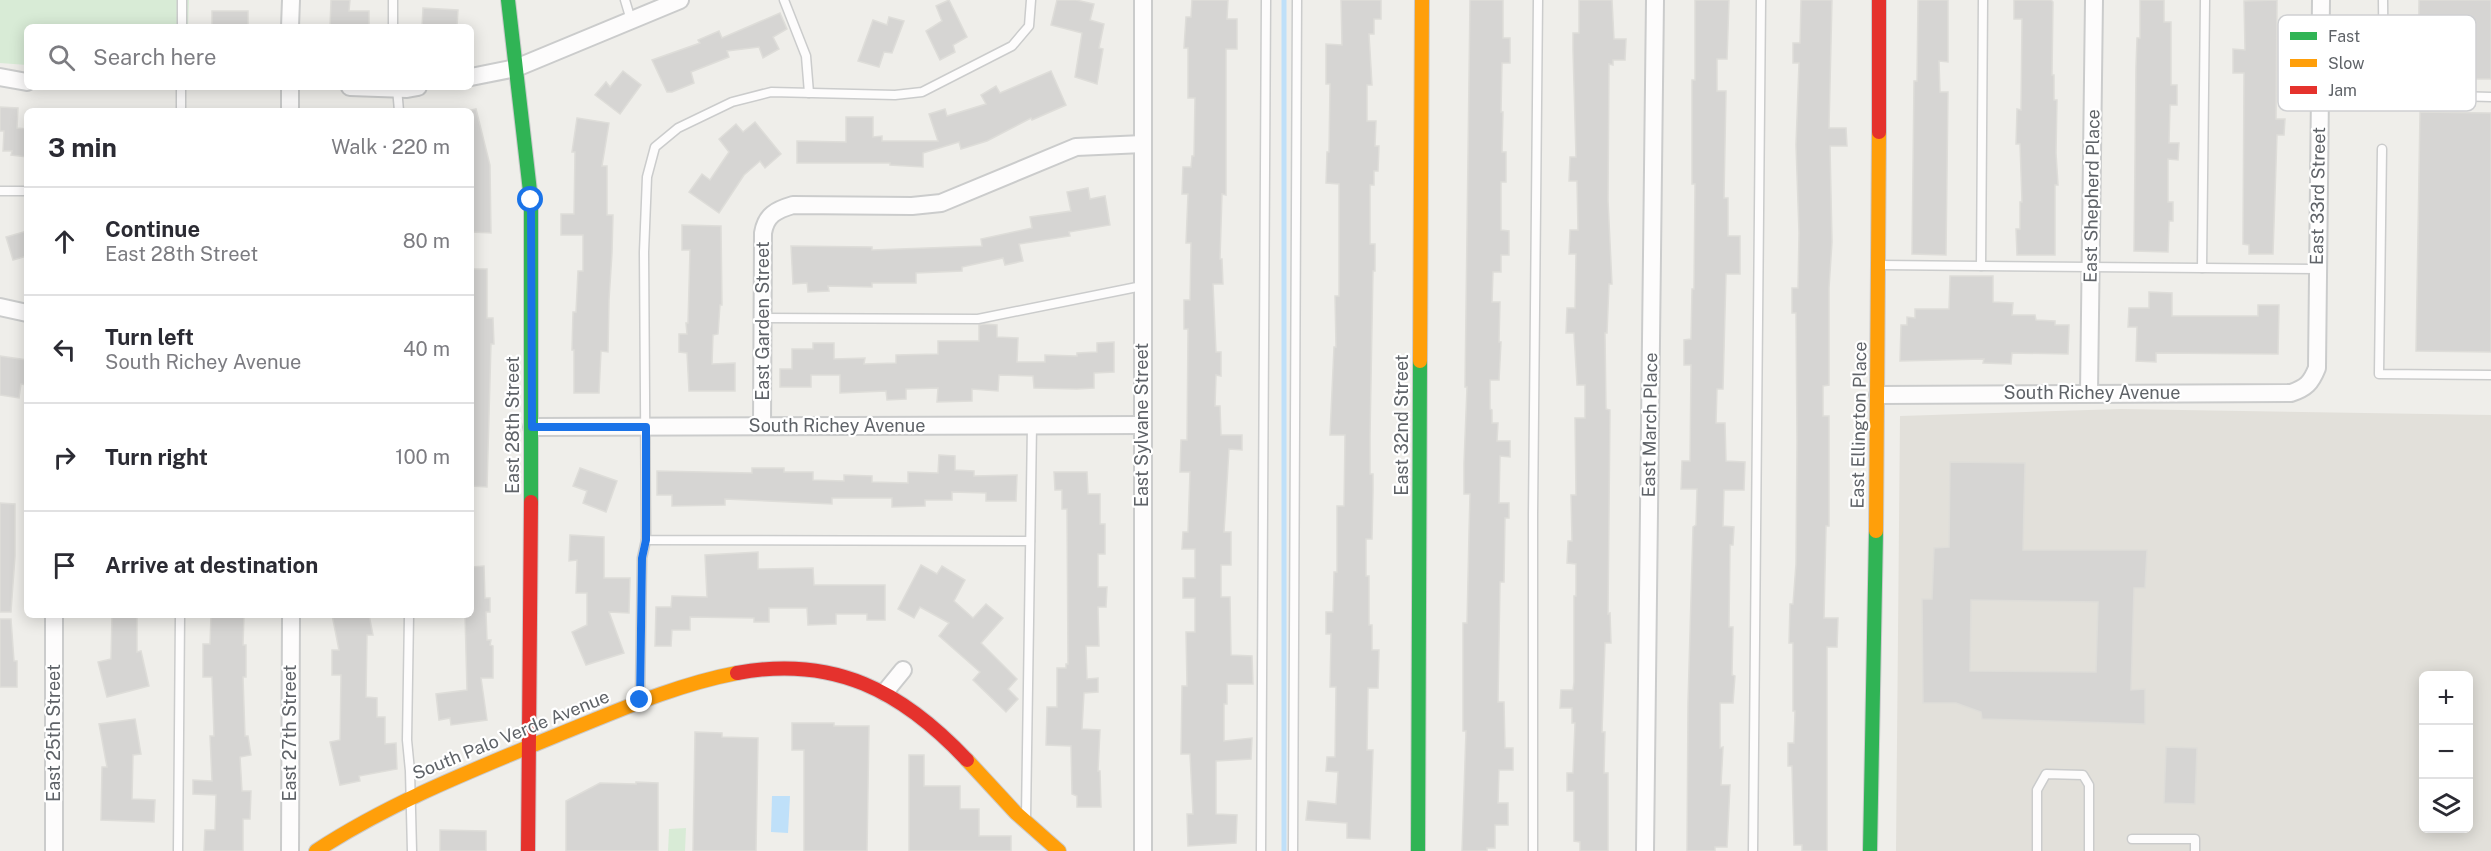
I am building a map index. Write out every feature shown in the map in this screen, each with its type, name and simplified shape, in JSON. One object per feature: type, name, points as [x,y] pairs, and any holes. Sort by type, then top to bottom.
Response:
[{"type":"street","points":[[290,24],[291,0]]},
{"type":"street","name":"East 28th Street","points":[[508,0],[531,200],[532,427],[528,851]]},
{"type":"street","points":[[474,75],[516,68],[680,0]]},
{"type":"street","name":"East Sylvane Street","points":[[1143,0],[1143,851]]},
{"type":"street","name":"East 32nd Street","points":[[1418,851],[1422,0]]},
{"type":"street","name":"East March Place","points":[[1645,851],[1655,0]]},
{"type":"street","name":"East Ellington Place","points":[[1870,851],[1878,394],[1880,0]]},
{"type":"street","name":"East Shepherd Place","points":[[2090,393],[2094,0]]},
{"type":"street","name":"East 33rd Street","points":[[2321,0],[2321,15]]},
{"type":"street","points":[[0,77],[24,81]]},
{"type":"street","points":[[290,90],[290,108]]},
{"type":"street","name":"East 33rd Street","points":[[2304,389],[2312,381],[2317,368],[2319,111]]},
{"type":"street","name":"East Garden Street","points":[[762,426],[763,233],[769,216],[777,210],[793,205],[912,206],[941,203],[1076,147],[1143,144]]},
{"type":"street","points":[[0,308],[24,312]]},
{"type":"street","name":"South Richey Avenue","points":[[1878,394],[2291,393],[2304,389]]},
{"type":"street","name":"South Richey Avenue","points":[[532,427],[1142,425]]},
{"type":"street","name":"East 25th Street","points":[[54,618],[54,851]]},
{"type":"street","name":"East 27th Street","points":[[290,851],[291,618]]},
{"type":"street","name":"South Palo Verde Avenue","points":[[316,851],[355,825],[411,796],[640,702],[708,679],[775,668],[799,668],[843,675],[885,692],[913,711],[1059,851]]},
{"type":"street","points":[[885,692],[903,670]]},
{"type":"lane","points":[[182,0],[182,24]]},
{"type":"lane","points":[[393,0],[393,24]]},
{"type":"lane","points":[[625,0],[631,20]]},
{"type":"lane","points":[[784,0],[806,56],[809,93]]},
{"type":"lane","points":[[640,702],[642,558],[646,540],[644,252],[647,177],[655,147],[678,128],[732,102],[771,92],[895,95],[922,92],[1012,45],[1029,26],[1031,0]]},
{"type":"lane","points":[[1261,851],[1266,0]]},
{"type":"lane","points":[[1293,851],[1297,0]]},
{"type":"lane","points":[[1533,851],[1533,515],[1538,0]]},
{"type":"lane","points":[[1753,851],[1761,0]]},
{"type":"lane","points":[[1981,266],[1983,0]]},
{"type":"lane","points":[[2202,268],[2205,0]]},
{"type":"lane","points":[[2383,0],[2383,15]]},
{"type":"lane","points":[[181,90],[181,108]]},
{"type":"lane","points":[[397,90],[399,108]]},
{"type":"lane","points":[[2476,97],[2491,97]]},
{"type":"lane","points":[[2382,149],[2379,374],[2491,375]]},
{"type":"lane","points":[[0,191],[24,191]]},
{"type":"lane","points":[[1879,265],[2317,268]]},
{"type":"lane","points":[[764,318],[978,319],[1098,293],[1142,286]]},
{"type":"lane","points":[[1026,821],[1032,425]]},
{"type":"lane","points":[[646,540],[1030,541]]},
{"type":"lane","points":[[178,851],[180,618]]},
{"type":"lane","points":[[409,618],[407,740],[412,851]]},
{"type":"lane","points":[[2037,851],[2037,790],[2046,774],[2083,775],[2089,785],[2090,851]]},
{"type":"lane","points":[[2132,839],[2195,839],[2195,851]]},
{"type":"shaded area","points":[[2121,409],[2491,415],[2491,851],[1896,851],[1900,416]]},
{"type":"green space","points":[[0,0],[189,0],[188,24],[24,24],[24,65],[0,63]]},
{"type":"green space","points":[[686,828],[685,851],[668,851],[669,829]]},
{"type":"water","points":[[772,796],[790,796],[788,833],[771,832]]},
{"type":"building","points":[[331,0],[350,0],[349,11],[369,11],[369,24],[330,24]]},
{"type":"building","points":[[949,0],[967,37],[953,45],[955,52],[940,60],[926,31],[942,21],[936,6]]},
{"type":"building","points":[[1057,0],[1076,0],[1094,4],[1090,20],[1104,24],[1099,48],[1103,49],[1097,84],[1075,77],[1082,33],[1051,25]]},
{"type":"building","points":[[1192,0],[1228,0],[1227,19],[1237,19],[1237,49],[1226,49],[1226,195],[1222,194],[1220,259],[1222,259],[1223,284],[1213,284],[1216,352],[1221,352],[1221,376],[1216,375],[1215,406],[1220,406],[1221,435],[1242,435],[1242,450],[1229,449],[1224,532],[1231,532],[1231,565],[1221,565],[1221,597],[1230,597],[1231,655],[1252,656],[1253,684],[1227,684],[1227,704],[1224,704],[1224,741],[1252,738],[1251,759],[1216,761],[1216,814],[1237,815],[1236,843],[1188,846],[1187,814],[1193,814],[1190,754],[1181,754],[1182,686],[1187,686],[1186,632],[1195,632],[1195,598],[1183,598],[1183,578],[1195,578],[1195,549],[1182,549],[1183,532],[1188,532],[1190,472],[1180,472],[1181,440],[1187,440],[1188,329],[1184,329],[1184,300],[1190,300],[1191,243],[1186,243],[1188,194],[1182,194],[1183,167],[1191,167],[1192,156],[1194,156],[1195,98],[1188,98],[1188,48],[1184,48],[1186,17],[1191,17]]},
{"type":"building","points":[[1341,0],[1381,0],[1381,19],[1374,19],[1374,34],[1369,34],[1372,85],[1367,85],[1367,121],[1376,121],[1375,146],[1379,146],[1378,171],[1374,171],[1374,185],[1370,185],[1370,244],[1375,244],[1370,436],[1370,474],[1373,474],[1373,491],[1372,539],[1366,539],[1366,576],[1369,576],[1369,625],[1372,625],[1372,650],[1379,650],[1378,688],[1368,688],[1367,750],[1373,750],[1370,839],[1347,838],[1347,823],[1306,820],[1308,801],[1336,804],[1338,772],[1326,771],[1327,757],[1335,757],[1336,687],[1330,687],[1331,634],[1326,634],[1326,612],[1333,612],[1334,572],[1337,572],[1337,506],[1344,506],[1345,435],[1330,435],[1334,347],[1336,347],[1335,296],[1339,296],[1339,184],[1326,183],[1330,84],[1326,84],[1326,44],[1342,45]]},
{"type":"building","points":[[1470,0],[1503,0],[1503,38],[1510,38],[1510,63],[1502,63],[1501,112],[1503,112],[1502,152],[1506,152],[1506,182],[1501,182],[1501,230],[1509,231],[1509,255],[1501,255],[1501,272],[1493,272],[1492,302],[1500,302],[1499,342],[1501,342],[1499,380],[1490,380],[1490,409],[1492,410],[1492,423],[1498,423],[1497,441],[1510,441],[1510,457],[1500,456],[1499,503],[1509,503],[1509,518],[1505,518],[1504,582],[1500,582],[1498,702],[1504,702],[1505,748],[1513,748],[1513,770],[1499,770],[1498,803],[1508,803],[1508,825],[1495,825],[1495,848],[1487,848],[1487,851],[1462,851],[1466,731],[1463,731],[1463,623],[1467,623],[1470,494],[1464,494],[1464,463],[1467,387],[1465,387]]},
{"type":"building","points":[[1579,0],[1612,0],[1614,39],[1626,39],[1625,60],[1613,60],[1613,65],[1609,64],[1608,200],[1612,284],[1609,284],[1607,333],[1605,333],[1606,409],[1610,410],[1608,614],[1610,613],[1611,643],[1605,643],[1602,732],[1605,732],[1604,773],[1608,773],[1608,851],[1580,851],[1580,842],[1574,841],[1574,791],[1567,791],[1567,773],[1573,773],[1575,723],[1572,723],[1572,708],[1560,708],[1561,690],[1573,690],[1574,682],[1576,564],[1567,563],[1568,541],[1572,541],[1571,495],[1576,495],[1575,418],[1585,418],[1585,385],[1577,385],[1574,333],[1566,333],[1567,308],[1575,308],[1576,254],[1569,254],[1570,230],[1578,230],[1577,181],[1569,181],[1570,157],[1576,157],[1573,33],[1579,33]]},
{"type":"building","points":[[1695,0],[1729,0],[1727,59],[1717,59],[1717,91],[1726,91],[1724,198],[1728,198],[1728,236],[1740,236],[1740,274],[1726,274],[1723,389],[1717,389],[1716,423],[1725,423],[1726,461],[1745,462],[1744,490],[1724,490],[1723,526],[1734,527],[1733,545],[1730,545],[1729,627],[1733,627],[1732,675],[1735,676],[1733,703],[1720,703],[1720,748],[1723,747],[1721,785],[1730,785],[1727,847],[1715,847],[1715,851],[1687,851],[1688,703],[1693,527],[1696,525],[1697,489],[1681,489],[1682,461],[1690,461],[1691,365],[1684,365],[1684,340],[1691,339],[1692,289],[1694,289],[1695,184],[1692,184],[1692,80],[1695,80]]},
{"type":"building","points":[[1801,0],[1832,0],[1829,128],[1846,128],[1847,146],[1830,146],[1832,242],[1829,288],[1829,385],[1823,386],[1823,416],[1829,416],[1829,526],[1826,526],[1824,618],[1838,618],[1837,647],[1827,647],[1827,851],[1802,851],[1802,845],[1794,845],[1792,766],[1788,766],[1788,743],[1794,743],[1795,711],[1793,711],[1793,643],[1789,643],[1790,604],[1793,604],[1796,564],[1796,313],[1792,313],[1792,288],[1798,288],[1799,233],[1796,145],[1799,63],[1793,63],[1793,43],[1800,43]]},
{"type":"building","points":[[1918,0],[1948,0],[1948,62],[1939,61],[1940,92],[1948,92],[1946,255],[1912,254],[1914,81],[1917,81]]},
{"type":"building","points":[[2014,0],[2051,0],[2053,2],[2052,75],[2054,75],[2054,100],[2057,100],[2058,185],[2055,185],[2055,255],[2017,255],[2016,229],[2020,229],[2020,202],[2022,202],[2020,144],[2016,144],[2017,109],[2021,110],[2022,19],[2014,19]]},
{"type":"building","points":[[2140,0],[2164,0],[2164,22],[2171,22],[2171,85],[2177,85],[2177,105],[2170,105],[2169,143],[2179,143],[2178,160],[2168,159],[2168,202],[2173,202],[2173,221],[2169,221],[2168,252],[2134,251],[2136,67],[2137,38],[2140,38]]},
{"type":"building","points":[[2277,0],[2276,119],[2285,119],[2284,135],[2277,135],[2273,254],[2249,254],[2249,245],[2243,244],[2244,73],[2233,73],[2233,49],[2245,50],[2244,1]]},
{"type":"building","points":[[2419,0],[2491,0],[2491,79],[2476,79],[2476,15],[2419,15]]},
{"type":"building","points":[[423,8],[458,10],[457,24],[422,24]]},
{"type":"building","points":[[212,11],[248,11],[248,24],[212,24]]},
{"type":"building","points":[[780,13],[787,29],[773,37],[779,49],[763,58],[759,47],[727,51],[729,57],[691,72],[694,83],[667,92],[652,60],[700,43],[698,40],[719,31],[722,38]]},
{"type":"building","points":[[889,17],[904,21],[892,53],[884,52],[879,67],[858,61],[873,20],[887,25]]},
{"type":"building","points":[[623,71],[641,85],[620,114],[595,95],[606,82],[610,87]]},
{"type":"building","points":[[1051,71],[1066,105],[1032,120],[1031,118],[987,141],[961,149],[959,142],[923,153],[923,167],[890,165],[890,163],[797,163],[797,141],[846,142],[846,117],[873,117],[873,137],[882,136],[882,141],[938,141],[929,114],[945,109],[947,116],[986,104],[981,95],[996,86],[1000,93]]},
{"type":"building","points":[[0,107],[18,108],[17,128],[24,129],[24,157],[11,155],[12,151],[3,151],[4,131],[0,131]]},
{"type":"building","points":[[474,109],[476,109],[490,165],[491,233],[474,232]]},
{"type":"building","points":[[2420,112],[2491,113],[2491,352],[2416,351]]},
{"type":"building","points":[[577,118],[609,123],[602,166],[607,166],[607,215],[613,215],[612,253],[608,352],[601,351],[599,393],[574,393],[573,312],[576,312],[578,271],[583,271],[583,235],[561,235],[561,214],[574,214],[575,152],[572,152]]},
{"type":"building","points":[[755,122],[781,154],[765,168],[760,161],[744,175],[719,213],[689,192],[702,174],[710,180],[729,152],[719,139],[736,124],[743,132]]},
{"type":"building","points":[[1088,188],[1090,199],[1105,196],[1110,225],[1069,232],[1070,236],[1019,244],[1023,261],[1005,265],[1003,258],[962,267],[962,271],[916,273],[916,283],[872,283],[872,287],[828,286],[829,291],[808,292],[807,283],[793,284],[791,246],[872,247],[872,250],[982,246],[981,239],[1032,228],[1030,217],[1071,211],[1067,192]]},
{"type":"building","points":[[682,225],[721,226],[722,305],[720,305],[718,334],[713,335],[712,364],[735,363],[735,391],[689,391],[687,353],[679,352],[679,334],[687,334],[690,250],[682,250]]},
{"type":"building","points":[[24,232],[24,257],[13,260],[6,237]]},
{"type":"building","points":[[474,269],[487,269],[487,318],[493,318],[494,344],[491,344],[487,487],[474,486]]},
{"type":"building","points":[[1950,276],[1993,276],[1993,302],[2013,303],[2012,315],[2035,315],[2036,320],[2055,321],[2055,325],[2069,325],[2068,354],[2012,353],[2011,364],[1983,363],[1984,359],[1900,361],[1901,325],[1907,325],[1907,317],[1915,318],[1915,309],[1949,309]]},
{"type":"building","points":[[2149,292],[2172,293],[2172,316],[2258,316],[2258,305],[2279,305],[2278,354],[2156,353],[2156,362],[2136,361],[2137,327],[2128,327],[2129,308],[2149,308]]},
{"type":"building","points":[[979,325],[997,325],[997,337],[1018,338],[1017,362],[1045,362],[1045,355],[1077,356],[1077,353],[1097,352],[1097,343],[1114,342],[1114,372],[1094,373],[1094,388],[1077,389],[1034,388],[1033,376],[999,375],[998,391],[972,389],[972,401],[937,402],[938,388],[906,389],[906,399],[887,400],[886,391],[840,393],[840,375],[811,375],[811,387],[780,387],[780,369],[792,369],[792,349],[813,349],[813,343],[834,343],[834,359],[865,358],[864,364],[896,363],[896,355],[938,354],[938,341],[979,341]]},
{"type":"building","points":[[0,356],[24,360],[24,384],[21,384],[19,398],[0,395]]},
{"type":"building","points":[[939,455],[955,456],[955,470],[974,471],[974,476],[1017,475],[1016,501],[986,501],[986,493],[952,492],[952,500],[925,500],[925,506],[892,507],[892,498],[832,498],[832,504],[725,499],[725,505],[672,506],[672,495],[657,495],[657,471],[752,473],[752,468],[784,468],[784,472],[813,472],[813,480],[844,481],[844,475],[872,476],[872,482],[908,483],[908,472],[938,473]]},
{"type":"building","points":[[1950,462],[2025,463],[2023,550],[2147,550],[2145,588],[2134,588],[2131,690],[2145,689],[2145,724],[1982,719],[1981,712],[1956,703],[1923,703],[1922,599],[1932,599],[1934,548],[1949,547]],"holes":[[[1971,600],[2098,602],[2096,672],[1970,671]]]},
{"type":"building","points":[[580,468],[617,481],[606,512],[583,503],[587,491],[573,486]]},
{"type":"building","points":[[1054,472],[1087,472],[1088,494],[1100,494],[1100,524],[1105,524],[1105,554],[1098,554],[1098,587],[1107,587],[1106,607],[1098,607],[1099,646],[1086,646],[1087,679],[1098,678],[1098,692],[1084,693],[1082,729],[1100,730],[1098,771],[1100,771],[1101,807],[1077,807],[1077,796],[1072,794],[1071,746],[1046,745],[1047,707],[1057,707],[1057,668],[1066,668],[1068,664],[1067,509],[1062,509],[1062,490],[1055,490]]},
{"type":"building","points":[[0,503],[15,504],[15,556],[11,612],[0,612]]},
{"type":"building","points":[[570,535],[604,537],[604,578],[630,578],[629,613],[609,612],[624,653],[586,665],[572,632],[587,625],[587,593],[576,593],[577,560],[569,561]]},
{"type":"building","points":[[758,552],[758,569],[813,568],[814,585],[885,585],[885,620],[867,620],[867,614],[836,614],[836,624],[808,625],[807,608],[769,608],[769,622],[754,622],[754,618],[690,617],[690,630],[672,630],[671,646],[655,646],[656,607],[671,607],[672,596],[707,597],[705,555]]},
{"type":"building","points":[[921,565],[937,574],[942,566],[965,580],[954,601],[973,618],[986,604],[1003,618],[981,643],[1017,679],[1008,689],[1018,699],[1006,712],[973,680],[980,672],[939,636],[949,623],[920,607],[914,618],[898,609]]},
{"type":"building","points":[[484,566],[485,598],[490,598],[490,612],[486,612],[487,640],[491,640],[490,645],[493,646],[493,678],[481,678],[487,720],[451,725],[450,718],[439,720],[436,694],[467,690],[465,618],[474,618],[474,567]]},
{"type":"building","points":[[112,618],[137,618],[137,652],[141,651],[149,686],[107,697],[98,662],[111,659]]},
{"type":"building","points":[[211,618],[244,618],[243,645],[246,645],[246,677],[243,677],[245,736],[248,736],[251,755],[240,757],[242,791],[251,791],[250,819],[243,819],[243,851],[204,851],[205,830],[215,830],[216,795],[193,794],[193,780],[212,781],[210,736],[214,736],[212,677],[203,677],[203,644],[210,644]]},
{"type":"building","points":[[333,618],[370,618],[373,635],[367,635],[366,697],[377,698],[377,717],[385,717],[385,744],[396,743],[397,769],[359,776],[360,781],[340,785],[330,742],[340,740],[341,675],[332,675],[332,650],[339,650]]},
{"type":"building","points":[[0,619],[11,619],[14,661],[17,661],[17,687],[0,687]]},
{"type":"building","points":[[135,719],[141,754],[133,755],[132,799],[155,800],[154,822],[101,820],[102,767],[107,767],[99,724]]},
{"type":"building","points":[[792,723],[869,726],[867,851],[804,851],[804,750],[792,750]]},
{"type":"building","points":[[695,732],[722,733],[722,737],[758,738],[756,851],[693,851]]},
{"type":"building","points":[[2166,747],[2197,748],[2195,804],[2164,803]]},
{"type":"building","points":[[909,755],[924,755],[924,786],[960,786],[960,809],[979,809],[979,836],[1011,836],[1011,851],[909,851]]},
{"type":"building","points":[[636,782],[658,783],[658,851],[566,851],[566,801],[600,783],[636,784]]},
{"type":"building","points":[[440,830],[486,831],[486,851],[440,851]]},
{"type":"waterway","points":[[1284,0],[1284,851]]},
{"type":"traffic: fast","points":[[508,0],[531,200],[531,502]]},
{"type":"traffic: fast","points":[[1418,851],[1420,361]]},
{"type":"traffic: fast","points":[[1870,851],[1876,531]]},
{"type":"traffic: slow","points":[[1420,361],[1422,0]]},
{"type":"traffic: slow","points":[[1876,531],[1879,132]]},
{"type":"traffic: slow","points":[[316,851],[373,817],[494,761],[645,700],[737,673]]},
{"type":"traffic: slow","points":[[967,760],[1016,813],[1059,851]]},
{"type":"traffic: jam","points":[[1879,0],[1879,132]]},
{"type":"traffic: jam","points":[[528,851],[531,502]]},
{"type":"traffic: jam","points":[[737,673],[772,669],[805,669],[835,674],[864,684],[891,697],[917,715],[967,760]]},
{"type":"route","points":[[531,200],[532,427],[646,427],[646,540],[642,558],[640,700]]}]
